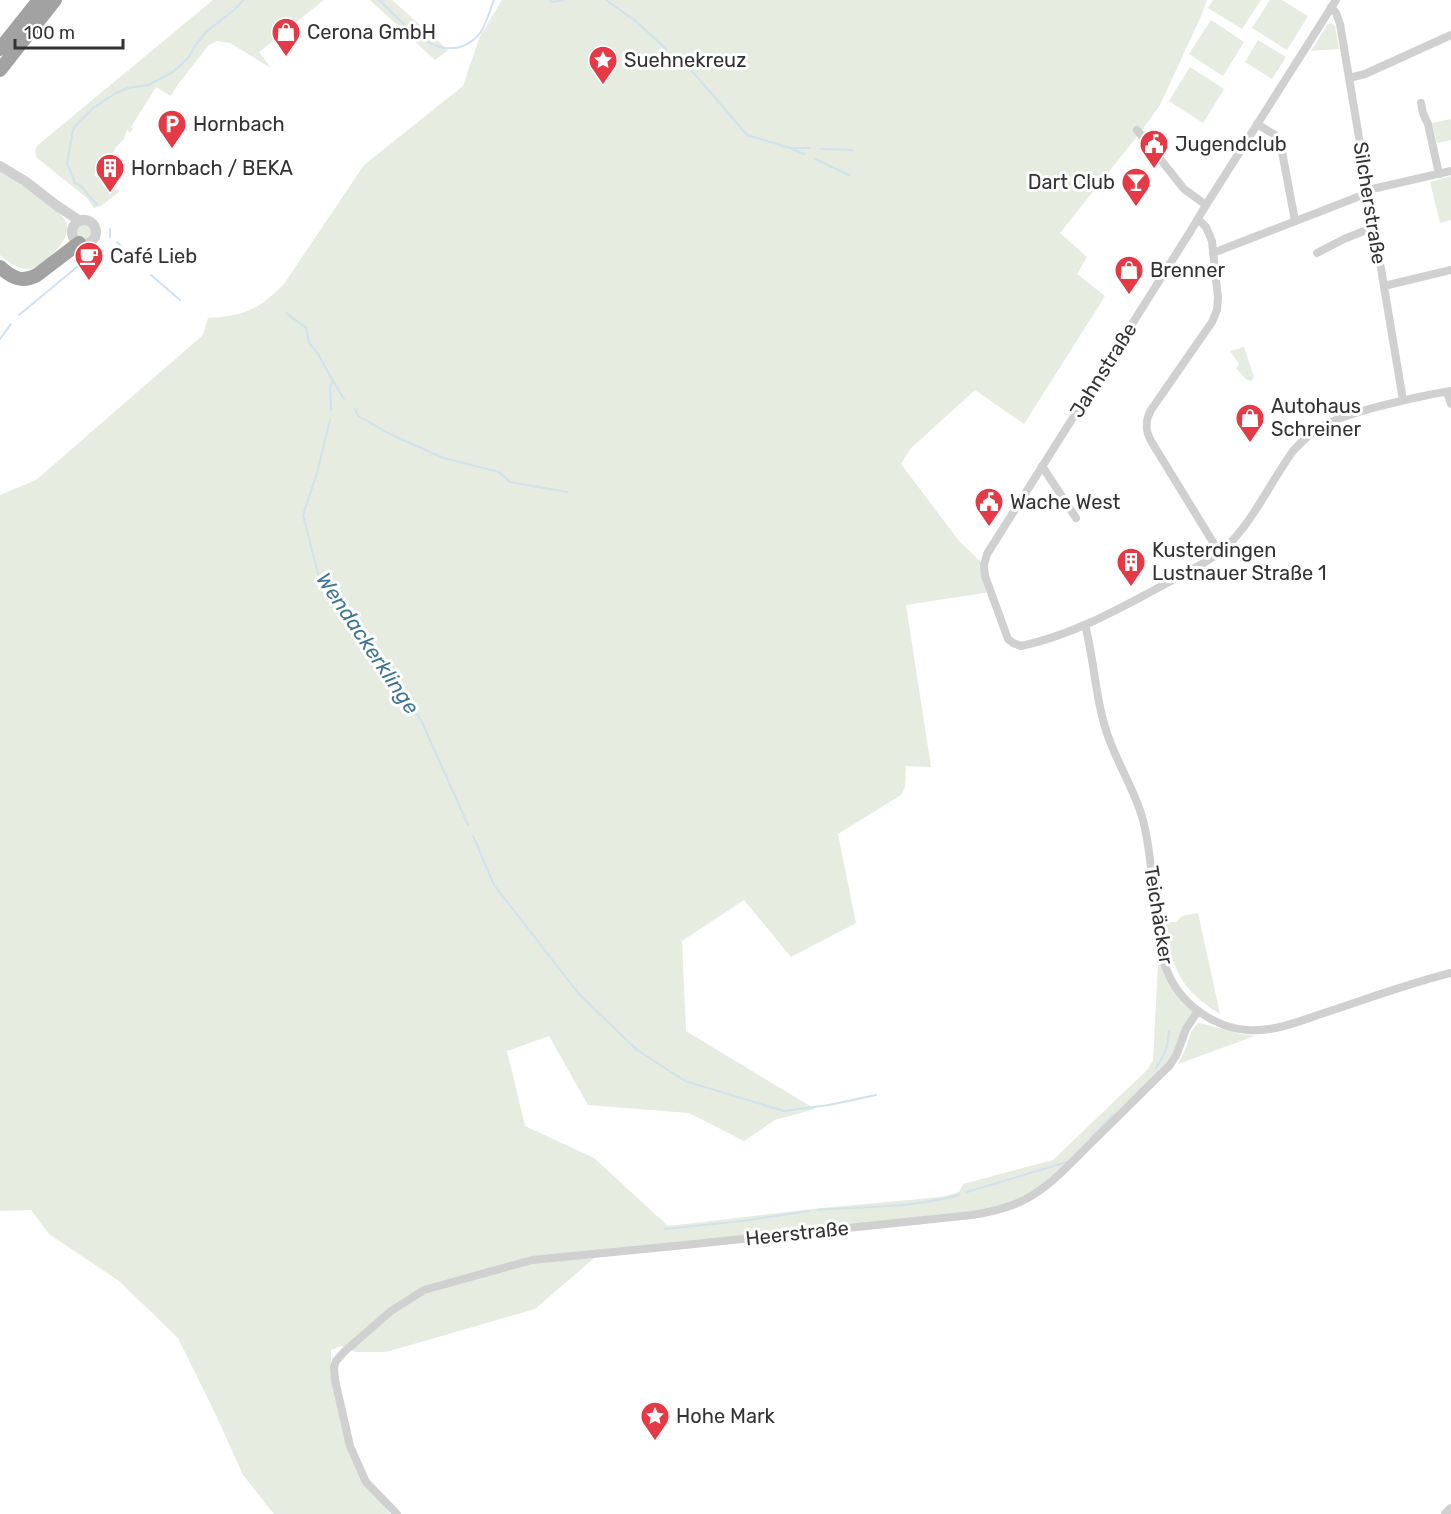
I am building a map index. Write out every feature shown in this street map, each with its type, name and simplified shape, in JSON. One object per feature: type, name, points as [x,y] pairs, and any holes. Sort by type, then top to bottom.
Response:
[{"type":"highway","points":[[0,49],[39,0]]},
{"type":"highway","points":[[0,70],[55,0]]},
{"type":"highway","points":[[0,259],[21,272],[33,271],[57,252],[76,231]]},
{"type":"highway","points":[[0,267],[11,277],[31,278],[37,275],[76,231]]},
{"type":"street","name":"Silcherstraße","points":[[1334,4],[1339,20],[1403,400]]},
{"type":"street","name":"Jahnstraße","points":[[1085,625],[1030,644],[1021,646],[1013,643],[1008,639],[985,576],[984,565],[987,554],[1334,4]]},
{"type":"street","points":[[1349,78],[1365,74],[1451,35]]},
{"type":"street","points":[[1421,103],[1439,174]]},
{"type":"street","points":[[1257,124],[1275,135],[1280,141],[1295,221]]},
{"type":"street","points":[[1137,130],[1184,189],[1206,205]]},
{"type":"street","points":[[0,166],[37,189],[56,205],[76,231]]},
{"type":"street","points":[[1213,253],[1368,191],[1451,171]]},
{"type":"street","points":[[1198,219],[1209,232],[1213,253],[1218,298],[1215,316],[1151,410],[1146,423],[1148,436],[1219,552]]},
{"type":"street","points":[[1317,253],[1374,227]]},
{"type":"street","points":[[1384,286],[1451,270]]},
{"type":"street","points":[[1085,625],[1200,565],[1228,545],[1242,529],[1290,456],[1304,440],[1323,426],[1337,419],[1403,400],[1449,391],[1451,405]]},
{"type":"street","points":[[1042,466],[1076,518]]},
{"type":"street","name":"Teichäcker","points":[[1085,625],[1105,730],[1135,797],[1146,834],[1161,956],[1176,989],[1190,1004],[1206,1016],[1228,1027],[1267,1030],[1451,973]]},
{"type":"street","name":"Heerstraße","points":[[397,1514],[366,1482],[350,1446],[334,1367],[345,1351],[390,1311],[424,1290],[525,1261],[972,1215],[1009,1207],[1043,1188],[1169,1066],[1176,1056],[1186,1029],[1198,1011]]},
{"type":"street","points":[[1446,1514],[1451,1509]]},
{"type":"shaded area","points":[[213,0],[324,0],[259,52],[271,68],[230,43],[217,41],[209,45],[171,96],[156,87],[131,127],[133,129],[130,133],[127,130],[109,162],[104,160],[94,175],[120,191],[101,206],[94,208],[87,198],[36,157],[35,150],[38,145]]},
{"type":"shaded area","points":[[370,0],[392,0],[448,50],[435,60]]},
{"type":"shaded area","points":[[502,0],[1207,0],[1160,105],[1060,233],[1087,257],[1077,274],[1105,296],[1024,424],[975,390],[910,449],[901,464],[959,541],[984,565],[990,592],[906,605],[931,767],[906,766],[905,787],[901,795],[838,834],[856,923],[791,957],[744,900],[682,941],[686,1031],[815,1109],[775,1120],[744,1141],[689,1113],[588,1105],[549,1036],[507,1051],[525,1126],[594,1158],[668,1226],[941,1197],[959,1192],[963,1184],[1053,1160],[1148,1069],[1153,1060],[1158,965],[1163,963],[1167,973],[1198,1011],[1176,1056],[1043,1188],[1009,1207],[600,1253],[535,1309],[386,1352],[356,1352],[341,1346],[331,1350],[331,1361],[351,1446],[368,1483],[390,1514],[274,1514],[243,1475],[178,1338],[119,1281],[49,1234],[31,1210],[0,1211],[0,495],[36,480],[203,335],[208,318],[231,316],[250,310],[284,284],[364,165],[463,86],[480,36]]},
{"type":"shaded area","points":[[1213,0],[1261,0],[1242,29],[1208,8]]},
{"type":"shaded area","points":[[1270,0],[1282,0],[1308,16],[1287,50],[1252,28]]},
{"type":"shaded area","points":[[1211,20],[1244,42],[1223,76],[1189,54]]},
{"type":"shaded area","points":[[1331,23],[1335,26],[1339,49],[1311,51],[1327,25]]},
{"type":"shaded area","points":[[1258,40],[1286,57],[1272,79],[1245,62]]},
{"type":"shaded area","points":[[1190,67],[1224,89],[1203,123],[1169,101]]},
{"type":"shaded area","points":[[1451,119],[1451,140],[1437,143],[1432,123]]},
{"type":"shaded area","points":[[0,172],[46,202],[66,222],[66,236],[56,251],[42,263],[29,269],[13,265],[0,255]]},
{"type":"shaded area","points":[[1451,176],[1451,220],[1440,223],[1430,182]]},
{"type":"shaded area","points":[[84,224],[92,232],[84,240],[76,232]]},
{"type":"shaded area","points":[[1244,347],[1254,377],[1251,381],[1236,368],[1239,364],[1230,351]]},
{"type":"shaded area","points":[[1198,913],[1220,1014],[1196,996],[1180,976],[1167,938],[1165,922],[1176,922],[1182,916]]},
{"type":"shaded area","points":[[1199,1023],[1255,1036],[1178,1064],[1192,1031]]},
{"type":"waterway","points":[[97,205],[81,186],[75,183],[67,163],[73,130],[93,108],[116,93],[128,88],[148,85],[173,72],[189,57],[206,32],[243,0]]},
{"type":"waterway","points":[[379,0],[415,34],[437,46],[448,48],[463,46],[478,36],[494,0]]},
{"type":"waterway","points":[[549,0],[552,2],[563,0]]},
{"type":"waterway","points":[[606,0],[637,22],[666,49]]},
{"type":"waterway","points":[[676,56],[686,64],[747,135],[804,154]]},
{"type":"waterway","points":[[792,148],[810,148]]},
{"type":"waterway","points":[[821,149],[853,150]]},
{"type":"waterway","points":[[815,159],[849,175]]},
{"type":"waterway","points":[[110,229],[110,237]]},
{"type":"waterway","name":"Wendackerklinge","points":[[117,242],[133,260]]},
{"type":"waterway","points":[[19,315],[89,257]]},
{"type":"waterway","name":"Wendackerklinge","points":[[151,275],[180,300]]},
{"type":"waterway","name":"Wendackerklinge","points":[[286,313],[306,328],[309,343],[333,381],[330,387],[331,410]]},
{"type":"waterway","points":[[0,339],[11,324]]},
{"type":"waterway","points":[[333,381],[344,399]]},
{"type":"waterway","points":[[355,409],[358,416],[392,435],[444,458],[499,472],[510,482],[567,492]]},
{"type":"waterway","name":"Wendackerklinge","points":[[330,420],[317,473],[303,515],[318,574],[388,678],[421,720],[468,825]]},
{"type":"waterway","name":"Wendackerklinge","points":[[473,836],[494,885],[579,994],[637,1050],[685,1081],[784,1111],[876,1095]]},
{"type":"waterway","points":[[1156,1068],[1165,1051],[1169,1031]]},
{"type":"waterway","points":[[1090,1139],[1113,1115]]},
{"type":"waterway","points":[[967,1192],[1067,1162]]},
{"type":"waterway","points":[[818,1210],[907,1204],[959,1195]]},
{"type":"waterway","points":[[665,1229],[809,1211]]},
{"type":"place","name":"Cerona GmbH","points":[[286,58]]},
{"type":"place","name":"Suehnekreuz","points":[[603,86]]},
{"type":"place","name":"Hornbach","points":[[172,150]]},
{"type":"place","name":"Jugendclub","points":[[1154,170]]},
{"type":"place","name":"Hornbach / BEKA","points":[[110,194]]},
{"type":"place","name":"Dart Club","points":[[1136,208]]},
{"type":"place","name":"Café Lieb","points":[[89,282]]},
{"type":"place","name":"Brenner","points":[[1129,296]]},
{"type":"place","name":"Autohaus Schreiner","points":[[1250,444]]},
{"type":"place","name":"Wache West","points":[[989,528]]},
{"type":"place","name":"Kusterdingen Lustnauer Straße 1","points":[[1131,588]]},
{"type":"place","name":"Hohe Mark","points":[[655,1442]]}]
